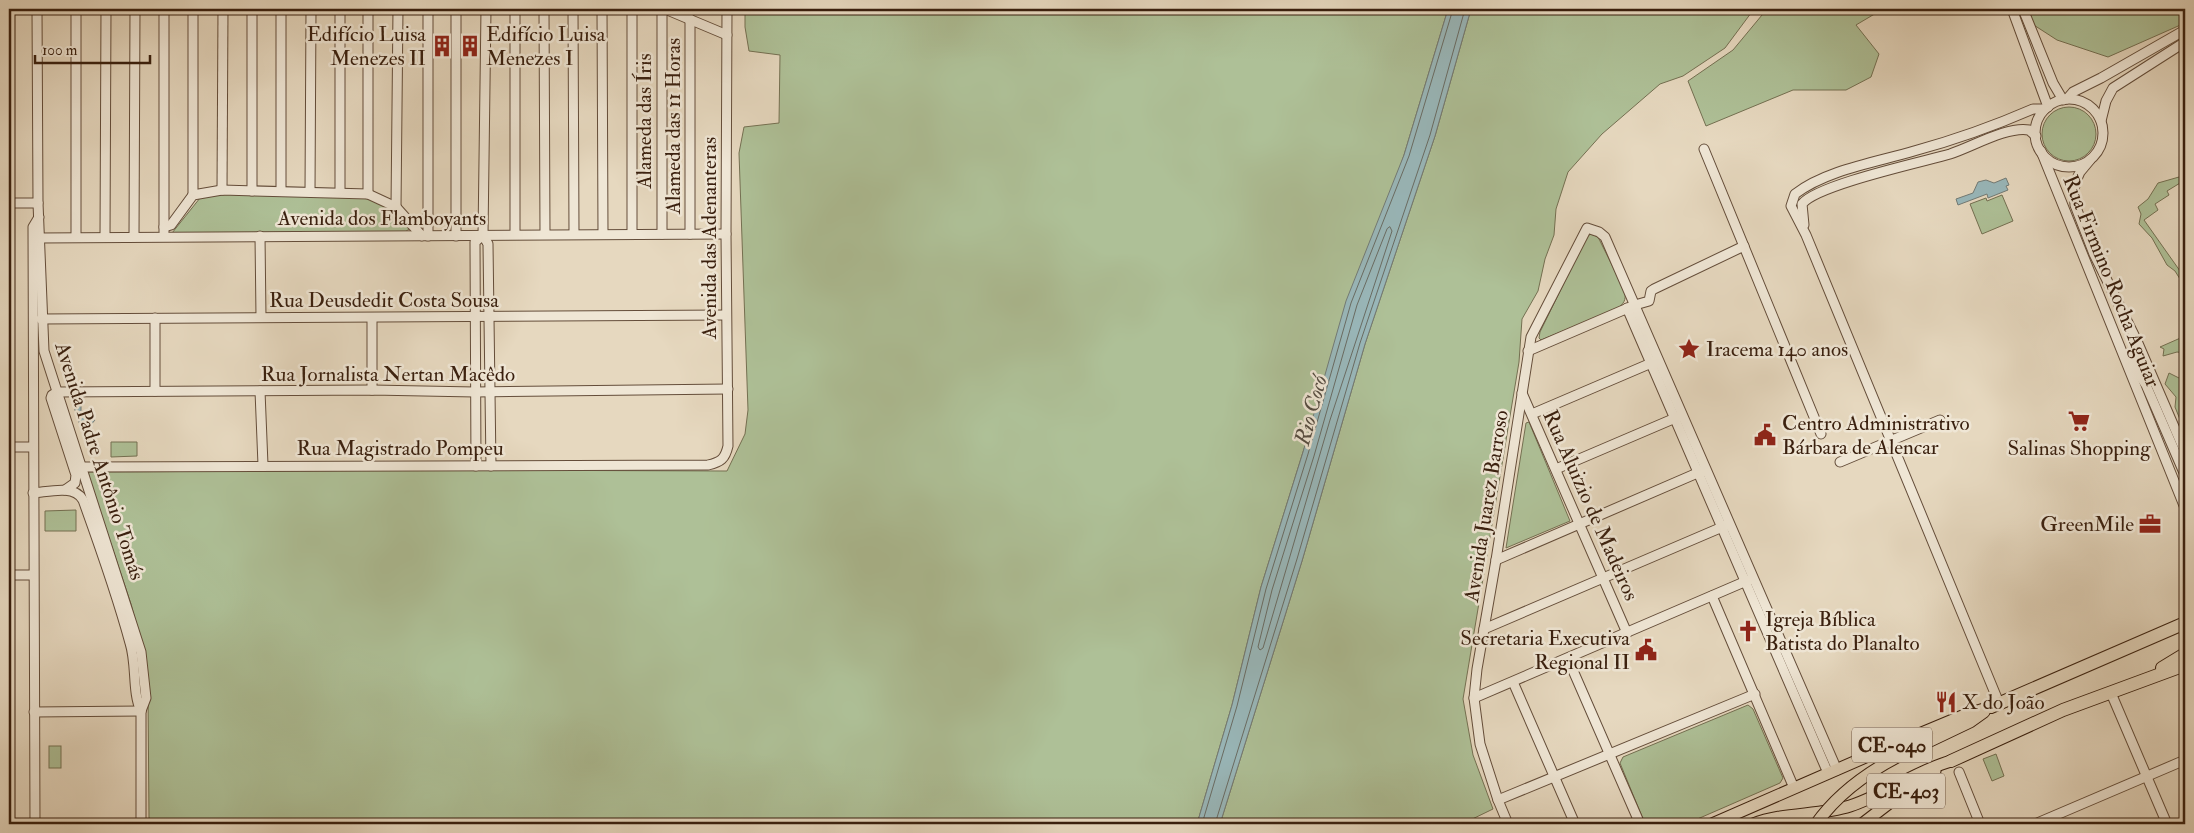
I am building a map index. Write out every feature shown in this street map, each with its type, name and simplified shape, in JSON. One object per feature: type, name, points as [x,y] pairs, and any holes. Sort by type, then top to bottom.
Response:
[{"type":"highway","name":"CE-040","points":[[1996,705],[2185,623]]},
{"type":"highway","points":[[2142,682],[2185,654]]},
{"type":"highway","name":"CE-040","points":[[1952,761],[2042,718],[2185,665]]},
{"type":"main road","name":"CE-403","points":[[1816,824],[1830,807],[1858,780],[1903,754],[1970,722],[1996,705]]},
{"type":"main road","name":"CE-040","points":[[1712,824],[1967,714],[1996,705]]},
{"type":"main road","name":"CE-403","points":[[1862,824],[1892,801],[1952,761]]},
{"type":"main road","name":"CE-040","points":[[1753,824],[1767,819],[1829,811],[1853,805],[1911,776],[1952,761]]},
{"type":"street","points":[[35,824],[33,228],[39,217],[37,9]]},
{"type":"street","points":[[76,9],[76,237]]},
{"type":"street","points":[[105,237],[106,9]]},
{"type":"street","points":[[134,237],[135,9]]},
{"type":"street","points":[[164,9],[164,237]]},
{"type":"street","points":[[164,227],[170,225],[193,194],[193,9]]},
{"type":"street","points":[[222,190],[223,9]]},
{"type":"street","points":[[252,9],[252,191]]},
{"type":"street","points":[[281,9],[281,191]]},
{"type":"street","points":[[310,192],[311,9]]},
{"type":"street","points":[[340,9],[340,192]]},
{"type":"street","points":[[368,9],[368,194]]},
{"type":"street","points":[[396,207],[398,9]]},
{"type":"street","points":[[425,236],[428,9]]},
{"type":"street","points":[[456,9],[456,236]]},
{"type":"street","points":[[486,9],[483,235],[488,244],[487,317],[491,466]]},
{"type":"street","points":[[515,9],[515,234]]},
{"type":"street","points":[[544,9],[544,234]]},
{"type":"street","points":[[573,9],[574,234]]},
{"type":"street","points":[[602,9],[603,234]]},
{"type":"street","points":[[632,9],[632,234]]},
{"type":"street","points":[[663,9],[727,35]]},
{"type":"street","name":"Alameda das Íris","points":[[662,234],[663,9]]},
{"type":"street","name":"Avenida das Adenanteras","points":[[718,463],[726,455],[728,446],[726,315],[727,9]]},
{"type":"street","points":[[2012,9],[2047,108]]},
{"type":"street","points":[[2023,9],[2052,83],[2065,100]]},
{"type":"street","name":"Alameda das 11 Horas","points":[[690,19],[690,234]]},
{"type":"street","points":[[1996,705],[1891,440],[1806,235],[1792,206],[1795,194],[1828,177],[1956,139],[2033,110],[2047,108],[2065,100],[2073,92],[2185,30]]},
{"type":"street","points":[[2047,108],[2038,120],[2036,136],[2041,151],[2048,160],[2058,166],[2069,168],[2080,166],[2098,152],[2102,142],[2103,131],[2101,121],[2106,101],[2113,88],[2185,42]]},
{"type":"street","points":[[2065,100],[2078,100],[2087,105],[2101,121]]},
{"type":"street","points":[[1988,128],[1992,138]]},
{"type":"street","points":[[1806,235],[1801,208],[1805,200],[1857,179],[1963,150],[1992,138],[2023,129],[2029,130],[2036,136]]},
{"type":"street","points":[[1704,148],[1821,434]]},
{"type":"street","name":"Rua Firmino Rocha Aguiar","points":[[2041,151],[2185,508]]},
{"type":"street","points":[[1887,158],[1890,170]]},
{"type":"street","name":"Rua Firmino Rocha Aguiar","points":[[2090,160],[2080,172],[2076,181],[2074,190],[2075,205],[2094,254],[2137,341],[2185,452]]},
{"type":"street","points":[[193,194],[222,190],[368,194],[396,207],[425,236]]},
{"type":"street","points":[[9,203],[38,204]]},
{"type":"street","name":"Avenida Padre Antônio Tomás","points":[[39,217],[41,319],[44,351],[76,475],[75,482],[65,490]]},
{"type":"street","name":"Avenida Juarez Barroso","points":[[1508,824],[1498,800],[1480,744],[1474,698],[1476,669],[1496,560],[1528,350],[1534,328],[1585,230],[1588,228],[1605,236],[1631,306]]},
{"type":"street","name":"Avenida dos Flamboyants","points":[[39,238],[726,234]]},
{"type":"street","points":[[476,466],[475,242],[483,235]]},
{"type":"street","points":[[260,236],[261,317]]},
{"type":"street","points":[[1528,350],[1631,306],[1649,301],[1651,292],[1654,289],[1744,246]]},
{"type":"street","points":[[1631,306],[1832,771]]},
{"type":"street","name":"Rua Deusdedit Costa Sousa","points":[[41,319],[726,315]]},
{"type":"street","points":[[155,318],[155,391]]},
{"type":"street","points":[[372,318],[372,390]]},
{"type":"street","points":[[2119,344],[2146,385],[2185,475]]},
{"type":"street","points":[[1532,414],[1654,361]]},
{"type":"street","name":"Rua Jornalista Nertan Macêdo","points":[[54,395],[155,391],[372,390],[489,392],[728,389]]},
{"type":"street","points":[[260,391],[263,466]]},
{"type":"street","name":"Rua Aluizio de Madeiros","points":[[1522,392],[1627,633]]},
{"type":"street","name":"Avenida Padre Antônio Tomás","points":[[54,395],[82,467],[99,533],[141,652],[146,698],[141,711],[141,824]]},
{"type":"street","points":[[1556,469],[1679,416]]},
{"type":"street","points":[[1840,462],[1940,420]]},
{"type":"street","points":[[9,447],[33,447]]},
{"type":"street","name":"Rua Magistrado Pompeu","points":[[82,467],[669,465],[718,463]]},
{"type":"street","points":[[1496,560],[1702,471]]},
{"type":"street","points":[[33,493],[65,490]]},
{"type":"street","name":"Avenida Padre Antônio Tomás","points":[[65,490],[76,492],[80,496],[99,533]]},
{"type":"street","points":[[1484,629],[1726,526]]},
{"type":"street","points":[[9,576],[33,575]]},
{"type":"street","points":[[1474,698],[1750,580]]},
{"type":"street","points":[[1712,596],[1794,788]]},
{"type":"street","points":[[1568,659],[1640,824]]},
{"type":"street","points":[[1513,682],[1574,824]]},
{"type":"street","points":[[2111,693],[2167,824]]},
{"type":"street","points":[[1498,800],[1755,694]]},
{"type":"street","points":[[34,712],[141,711]]},
{"type":"street","points":[[2035,824],[2185,760]]},
{"type":"street","points":[[1959,772],[1980,824]]},
{"type":"street","points":[[141,824],[156,824]]},
{"type":"green space","points":[[745,9],[1448,9],[1404,155],[1303,452],[1261,587],[1232,705],[1197,824],[322,824],[149,818],[148,693],[144,653],[131,604],[88,475],[89,472],[727,471],[745,434],[748,410],[739,153],[744,127],[779,123],[780,55],[749,51],[745,27]]},
{"type":"green space","points":[[1471,9],[1754,9],[1725,48],[1683,76],[1660,84],[1602,134],[1568,172],[1556,209],[1554,235],[1545,259],[1538,291],[1522,319],[1519,362],[1463,699],[1473,755],[1493,809],[1462,824],[1220,824],[1302,561],[1365,344],[1435,136]]},
{"type":"green space","points":[[1767,9],[1883,9],[1856,25],[1879,54],[1871,77],[1846,90],[1793,90],[1706,126],[1688,81],[1733,50]]},
{"type":"green space","points":[[2009,9],[2185,9],[2185,23],[2108,57],[2057,40]]},
{"type":"green space","points":[[2064,107],[2074,107],[2084,111],[2092,119],[2096,134],[2092,149],[2084,157],[2074,161],[2064,161],[2054,157],[2046,149],[2042,139],[2042,129],[2046,119],[2054,111]]},
{"type":"green space","points":[[2185,172],[2185,180],[2167,191],[2169,195],[2155,204],[2158,210],[2144,220],[2185,278],[2185,287],[2175,271],[2167,265],[2152,238],[2139,224],[2141,214],[2138,207],[2148,199],[2158,183],[2179,177]]},
{"type":"green space","points":[[216,193],[365,196],[390,208],[409,229],[405,232],[172,233],[200,198]]},
{"type":"green space","points":[[2002,195],[2013,221],[1982,234],[1970,204],[1986,198],[1987,201]]},
{"type":"green space","points":[[1591,234],[1598,237],[1625,291],[1624,302],[1617,309],[1541,340],[1539,338],[1540,332],[1587,236]]},
{"type":"green space","points":[[2185,336],[2185,353],[2177,352],[2163,356],[2164,349],[2160,347]]},
{"type":"green space","points":[[2169,373],[2183,380],[2185,432],[2175,407],[2176,397],[2165,384]]},
{"type":"green space","points":[[1529,422],[1570,521],[1506,548],[1526,423]]},
{"type":"green space","points":[[111,442],[137,442],[137,456],[111,457]]},
{"type":"green space","points":[[76,510],[76,531],[45,531],[45,511]]},
{"type":"green space","points":[[1748,705],[1753,709],[1783,778],[1780,783],[1686,824],[1645,824],[1620,763],[1623,757]]},
{"type":"green space","points":[[49,746],[61,746],[61,768],[49,768]]},
{"type":"green space","points":[[1996,754],[2004,776],[1992,781],[1983,759]]},
{"type":"water","name":"Rio Cocó","points":[[1448,9],[1471,9],[1435,136],[1365,344],[1302,561],[1220,824],[1197,824],[1232,705],[1261,587],[1303,452],[1346,301],[1404,155]]},
{"type":"water","points":[[2006,178],[2009,185],[2006,186],[2008,190],[1988,198],[1987,194],[1958,205],[1956,199],[1973,193],[1978,182],[1986,180],[1994,183]]},
{"type":"water","points":[[81,406],[81,411],[86,411],[86,417],[95,420],[89,427],[86,425],[88,432],[83,434],[74,407]]},
{"type":"place","name":"Edifício Luisa Menezes II","points":[[442,46]]},
{"type":"place","name":"Edifício Luisa Menezes I","points":[[470,46]]},
{"type":"place","name":"Iracema 140 anos","points":[[1689,349]]},
{"type":"place","name":"Salinas Shopping","points":[[2079,421]]},
{"type":"place","name":"Centro Administrativo Bárbara de Alencar","points":[[1765,435]]},
{"type":"place","name":"GreenMile","points":[[2150,524]]},
{"type":"place","name":"Igreja Bíblica Batista do Planalto","points":[[1748,631]]},
{"type":"place","name":"Secretaria Executiva Regional II","points":[[1646,650]]},
{"type":"place","name":"X do João","points":[[1946,702]]}]
